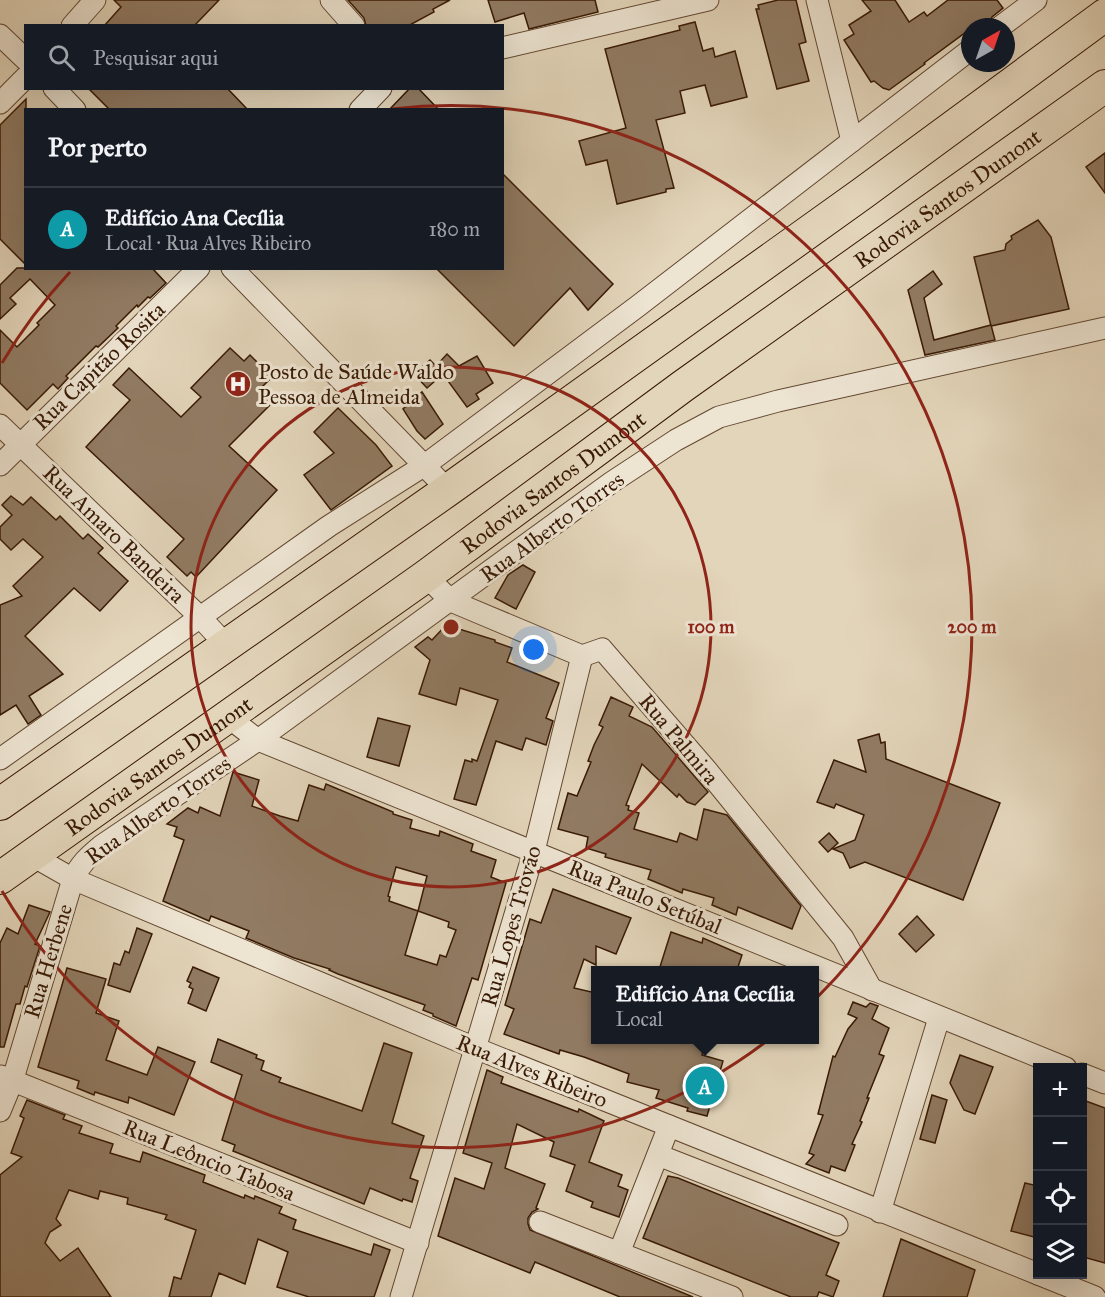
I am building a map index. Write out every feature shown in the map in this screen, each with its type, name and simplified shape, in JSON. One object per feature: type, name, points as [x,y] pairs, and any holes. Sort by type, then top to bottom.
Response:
[{"type":"highway","points":[[3,797],[448,490],[863,193],[1105,15]]},
{"type":"highway","name":"Rodovia Santos Dumont","points":[[0,878],[426,576],[683,386],[1105,86]]},
{"type":"street","points":[[74,24],[95,0]]},
{"type":"street","points":[[331,0],[352,24]]},
{"type":"street","points":[[504,48],[708,0]]},
{"type":"street","points":[[817,0],[852,141]]},
{"type":"street","points":[[1012,18],[1036,0]]},
{"type":"street","points":[[0,35],[24,58]]},
{"type":"street","points":[[0,759],[329,526],[425,465],[648,299],[961,57]]},
{"type":"street","points":[[0,103],[24,80]]},
{"type":"street","points":[[56,90],[73,108]]},
{"type":"street","points":[[362,108],[379,90]]},
{"type":"street","name":"Rua Capitão Rosita","points":[[0,465],[197,270]]},
{"type":"street","points":[[234,270],[448,490]]},
{"type":"street","name":"Rua Alberto Torres","points":[[73,879],[78,867],[100,846],[258,740],[612,482],[676,440],[719,417],[789,398],[1105,328]]},
{"type":"street","name":"Rua Amaro Bandeira","points":[[0,424],[201,618],[226,645]]},
{"type":"street","name":"Rua Palmira","points":[[426,576],[451,601],[582,656],[602,649],[705,768],[836,929],[872,990]]},
{"type":"street","name":"Rua Lopes Trovão","points":[[401,1297],[534,850],[582,656]]},
{"type":"street","name":"Rua Paulo Setúbal","points":[[228,717],[258,740],[534,850],[814,966]]},
{"type":"street","name":"Rua Alves Ribeiro","points":[[31,855],[73,879],[475,1048],[1033,1272]]},
{"type":"street","name":"Rua Herbene","points":[[0,1111],[6,1079],[73,879]]},
{"type":"street","name":"Rua Paulo Setúbal","points":[[819,968],[1053,1063]]},
{"type":"street","points":[[880,1212],[939,1018]]},
{"type":"street","points":[[1087,1076],[1105,1083]]},
{"type":"street","name":"Rua Leôncio Tabosa","points":[[6,1079],[418,1243]]},
{"type":"street","points":[[619,1253],[669,1126]]},
{"type":"street","points":[[658,1155],[837,1225]]},
{"type":"street","points":[[540,1222],[732,1297]]},
{"type":"street","name":"Rua Alves Ribeiro","points":[[1050,1279],[1095,1297]]},
{"type":"building","points":[[114,0],[219,0],[196,24],[106,24],[121,7]]},
{"type":"building","points":[[348,0],[450,0],[412,24],[366,24],[364,18]]},
{"type":"building","points":[[488,0],[595,0],[598,12],[529,29],[524,13],[495,22]]},
{"type":"building","points":[[778,0],[796,0],[806,42],[799,44],[809,81],[777,89],[756,9],[759,9],[758,5]]},
{"type":"building","points":[[862,0],[895,0],[909,22],[924,12],[927,16],[948,0],[997,0],[1003,8],[992,18],[961,18],[961,36],[889,90],[874,81],[871,82],[844,40],[854,34],[849,25],[871,11]]},
{"type":"building","points":[[695,22],[703,51],[713,48],[715,57],[735,51],[747,97],[711,106],[705,85],[680,91],[685,113],[656,120],[674,188],[617,204],[607,160],[586,165],[579,141],[626,128],[605,49],[680,30],[679,26]]},
{"type":"building","points":[[90,90],[229,90],[246,108],[108,108]]},
{"type":"building","points":[[408,90],[420,90],[437,108],[391,108]]},
{"type":"building","points":[[26,99],[26,108],[24,108],[24,263],[0,239],[0,125]]},
{"type":"building","points":[[1105,153],[1105,193],[1086,167]]},
{"type":"building","points":[[504,175],[613,284],[588,310],[570,288],[514,346],[438,270],[504,270]]},
{"type":"building","points":[[1038,220],[1051,237],[1069,309],[991,326],[974,257],[1005,250],[1006,244],[1012,239],[1011,236]]},
{"type":"building","points":[[17,268],[24,268],[24,270],[154,270],[166,283],[150,298],[148,297],[138,307],[137,305],[116,326],[118,328],[66,376],[68,378],[58,389],[53,384],[27,410],[0,383],[0,330],[17,347],[55,305],[30,279],[10,298],[16,304],[0,319],[0,285]]},
{"type":"building","points":[[933,271],[942,284],[924,298],[934,340],[991,325],[995,340],[925,355],[908,290]]},
{"type":"building","points":[[230,348],[244,361],[250,355],[272,377],[263,386],[274,397],[271,400],[273,402],[229,446],[277,490],[196,577],[191,572],[187,576],[167,557],[184,539],[86,447],[130,400],[113,385],[129,368],[181,417],[201,397],[191,388]]},
{"type":"building","points":[[447,354],[459,366],[477,356],[493,383],[476,394],[479,399],[467,407],[443,374],[427,388],[414,374],[430,360],[436,366]]},
{"type":"building","points":[[422,392],[443,424],[425,439],[403,409]]},
{"type":"building","points":[[338,408],[376,445],[392,466],[331,510],[304,475],[334,453],[314,432]]},
{"type":"building","points":[[11,496],[23,505],[31,497],[56,520],[60,516],[83,539],[88,534],[103,548],[98,553],[128,581],[100,611],[74,588],[25,636],[63,674],[29,696],[41,715],[28,724],[16,705],[0,715],[0,605],[22,596],[13,586],[43,557],[23,539],[11,550],[0,539],[0,527],[12,515],[2,505]]},
{"type":"building","points":[[523,565],[535,572],[516,609],[495,598],[508,575]]},
{"type":"building","points":[[446,625],[495,640],[495,642],[512,648],[507,662],[559,683],[546,718],[553,721],[546,745],[526,738],[522,750],[496,741],[476,805],[454,799],[465,760],[477,761],[498,700],[460,688],[456,705],[419,694],[430,660],[415,647],[428,637],[432,640]]},
{"type":"building","points":[[611,697],[633,707],[629,716],[652,727],[708,792],[695,805],[687,802],[679,794],[677,797],[642,764],[626,805],[629,806],[628,810],[639,813],[634,829],[677,842],[680,833],[697,840],[704,809],[727,815],[801,906],[792,929],[738,907],[736,915],[712,905],[714,898],[683,889],[682,893],[648,879],[651,870],[605,857],[606,854],[586,848],[588,837],[558,829],[568,793],[577,796],[591,762],[588,761],[603,727],[599,725]]},
{"type":"building","points":[[378,718],[410,726],[399,766],[367,757]]},
{"type":"building","points":[[879,734],[881,743],[885,742],[886,759],[1000,803],[963,900],[865,862],[850,868],[843,853],[833,849],[855,840],[864,815],[836,804],[834,808],[817,802],[834,760],[866,772],[858,740]]},
{"type":"building","points":[[233,772],[259,780],[252,806],[298,821],[309,785],[324,790],[326,784],[393,812],[393,814],[412,820],[410,828],[439,836],[440,831],[473,844],[471,851],[496,860],[491,877],[506,883],[478,980],[472,978],[456,1026],[423,1010],[425,1005],[338,974],[330,969],[294,958],[246,938],[249,931],[211,916],[209,921],[163,901],[184,840],[174,836],[177,827],[167,824],[188,808],[198,813],[200,807],[220,816]],"holes":[[[396,867],[427,876],[418,911],[389,901],[388,896]],[[418,911],[449,922],[448,927],[456,930],[446,957],[440,955],[437,965],[405,955]]]},
{"type":"building","points":[[829,833],[838,843],[828,852],[819,842]]},
{"type":"building","points":[[553,889],[631,918],[616,954],[596,946],[596,965],[584,959],[574,988],[591,992],[591,1044],[705,1044],[702,1055],[723,1061],[707,1116],[687,1111],[688,1108],[656,1098],[659,1090],[627,1082],[629,1074],[584,1057],[560,1050],[559,1054],[504,1034],[514,1009],[505,1005],[530,919],[541,923]]},
{"type":"building","points":[[29,905],[50,912],[35,944],[40,946],[27,987],[25,986],[20,1004],[16,1004],[4,1047],[0,1047],[0,943],[7,928],[18,934]]},
{"type":"building","points":[[917,916],[934,935],[916,952],[899,934]]},
{"type":"building","points":[[137,928],[152,934],[130,992],[108,985],[114,963],[120,965],[125,951],[129,953]]},
{"type":"building","points":[[671,932],[702,943],[703,938],[742,955],[738,966],[660,966]]},
{"type":"building","points":[[193,967],[219,978],[206,1011],[188,1003],[193,989],[189,987],[191,983],[187,981]]},
{"type":"building","points":[[67,968],[106,979],[96,1013],[119,1021],[106,1060],[147,1075],[158,1047],[195,1062],[174,1115],[129,1097],[128,1103],[95,1092],[94,1095],[77,1088],[79,1081],[38,1067]]},
{"type":"building","points":[[853,1002],[866,1007],[870,1003],[878,1006],[872,1019],[889,1028],[879,1054],[884,1056],[867,1098],[869,1098],[860,1121],[862,1122],[852,1144],[855,1145],[845,1171],[831,1166],[829,1173],[806,1164],[814,1155],[809,1153],[823,1115],[818,1114],[833,1056],[835,1057],[848,1029],[857,1018],[848,1014]]},
{"type":"building","points":[[218,1039],[257,1055],[256,1058],[264,1061],[261,1070],[281,1078],[279,1082],[362,1111],[384,1043],[412,1053],[392,1123],[424,1136],[410,1178],[418,1181],[412,1202],[403,1199],[402,1201],[370,1188],[364,1204],[233,1151],[235,1145],[222,1140],[242,1075],[211,1062]]},
{"type":"building","points":[[960,1055],[993,1067],[975,1114],[964,1110],[950,1083]]},
{"type":"building","points":[[487,1070],[503,1077],[501,1083],[578,1112],[579,1109],[604,1121],[589,1162],[622,1175],[618,1186],[628,1190],[619,1217],[591,1207],[593,1202],[566,1191],[575,1165],[550,1156],[554,1142],[517,1124],[505,1168],[545,1184],[536,1208],[538,1209],[528,1218],[530,1230],[693,1297],[620,1297],[535,1262],[530,1273],[438,1236],[455,1178],[484,1189],[492,1163],[463,1153]]},
{"type":"building","points":[[932,1095],[947,1100],[935,1143],[920,1139]]},
{"type":"building","points":[[27,1100],[65,1115],[63,1119],[82,1126],[79,1133],[113,1144],[110,1153],[140,1162],[143,1152],[205,1175],[203,1182],[244,1198],[245,1195],[254,1199],[255,1196],[282,1207],[279,1213],[296,1220],[293,1229],[371,1255],[374,1244],[390,1250],[374,1297],[309,1297],[277,1287],[288,1252],[258,1239],[245,1284],[219,1273],[211,1297],[169,1297],[174,1277],[181,1279],[196,1230],[165,1219],[167,1215],[127,1204],[128,1198],[100,1191],[98,1199],[69,1190],[56,1219],[61,1225],[50,1232],[45,1243],[60,1261],[78,1248],[111,1297],[0,1297],[0,1175],[22,1157],[11,1153],[24,1118],[20,1116]]},
{"type":"building","points":[[1087,1101],[1105,1108],[1105,1263],[1087,1258]]},
{"type":"building","points":[[668,1176],[839,1243],[826,1275],[839,1281],[833,1297],[819,1292],[817,1297],[791,1297],[643,1238]]},
{"type":"building","points":[[1025,1183],[1033,1185],[1033,1237],[1011,1231]]},
{"type":"building","points":[[901,1239],[975,1270],[967,1297],[883,1297]]},
{"type":"place","name":"Posto de Saúde Waldo Pessoa de Almeida","points":[[238,384]]},
{"type":"place","name":"Edifício Ana Cecília","points":[[705,1086]]}]
